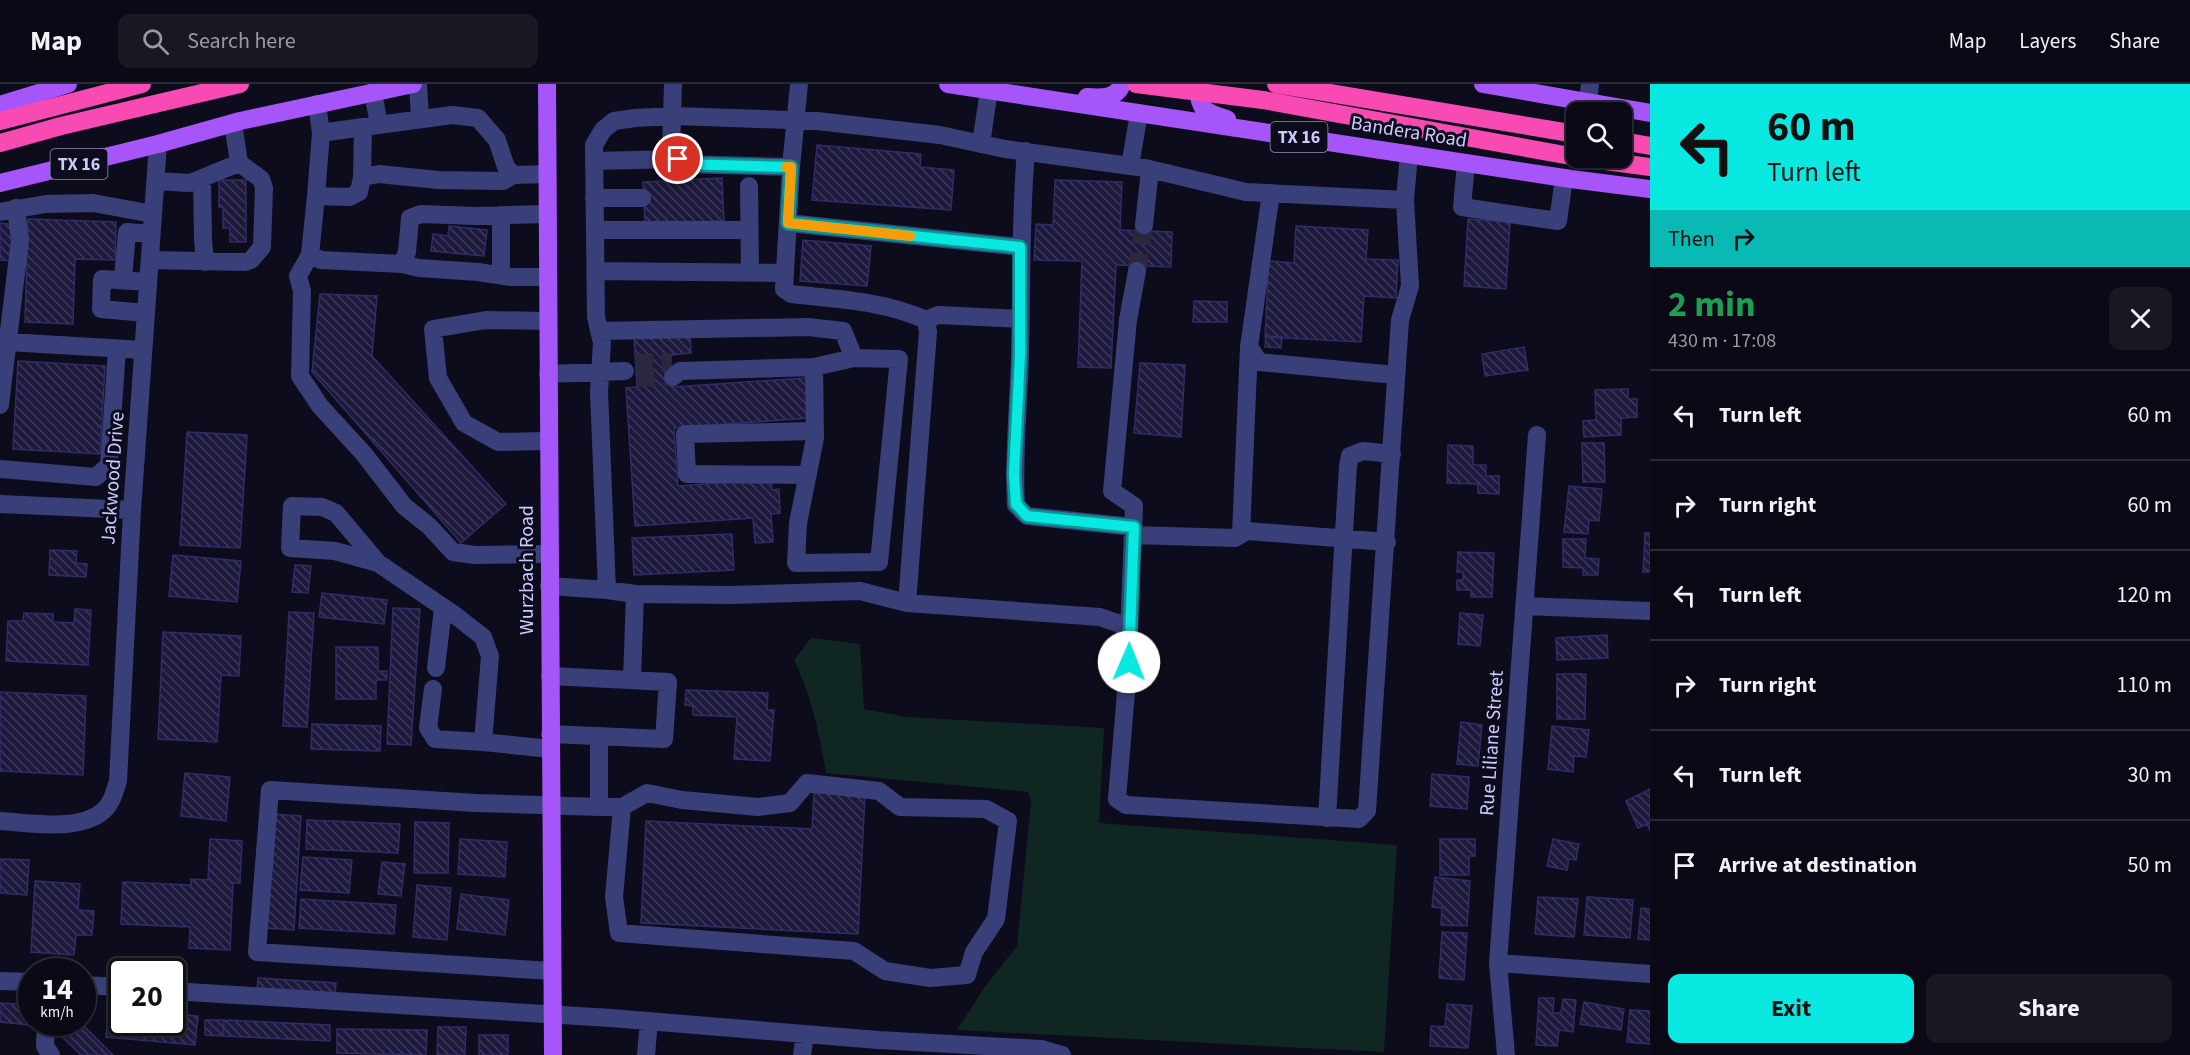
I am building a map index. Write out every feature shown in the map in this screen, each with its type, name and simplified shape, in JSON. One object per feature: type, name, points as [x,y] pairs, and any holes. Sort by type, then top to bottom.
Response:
[{"type":"highway","points":[[0,121],[142,84]]},
{"type":"highway","points":[[0,143],[61,126],[240,84]]},
{"type":"highway","points":[[1136,84],[1263,100],[1566,155]]},
{"type":"highway","points":[[1276,84],[1566,132]]},
{"type":"highway","points":[[1632,143],[1650,146]]},
{"type":"highway","points":[[1632,165],[1650,167]]},
{"type":"main road","points":[[0,105],[49,87],[68,84]]},
{"type":"main road","name":"TX 16","points":[[0,183],[233,123],[416,84]]},
{"type":"main road","name":"Wurzbach Road","points":[[547,84],[553,1055]]},
{"type":"main road","name":"Bandera Road","points":[[948,84],[1564,178],[1650,189]]},
{"type":"main road","points":[[1014,94],[1100,98],[1113,95],[1120,90],[1122,84]]},
{"type":"main road","points":[[1200,84],[1198,99],[1203,108],[1211,114],[1290,136]]},
{"type":"main road","points":[[1483,84],[1582,102]]},
{"type":"main road","points":[[1632,110],[1650,113]]},
{"type":"street","points":[[416,84],[420,119]]},
{"type":"street","points":[[673,84],[671,150],[681,164],[791,167]]},
{"type":"street","points":[[799,84],[791,167],[784,289],[791,294],[862,303],[915,315],[926,320],[938,315],[1020,319]]},
{"type":"street","points":[[1588,102],[1590,84]]},
{"type":"street","points":[[981,144],[989,90]]},
{"type":"street","points":[[316,196],[350,197],[359,192],[371,126],[373,92]]},
{"type":"street","points":[[317,104],[321,133],[310,255],[298,276],[302,291],[300,376],[320,406],[364,454],[404,506],[429,526],[453,552],[475,555],[549,554]]},
{"type":"street","points":[[1130,166],[1139,113]]},
{"type":"street","points":[[321,133],[452,115],[478,118],[497,140],[506,167],[513,175]]},
{"type":"street","points":[[607,590],[599,392],[602,343],[596,317],[594,145],[603,130],[614,121],[671,116],[818,122],[940,135],[981,144],[1150,169],[1246,192],[1405,200]]},
{"type":"street","points":[[150,260],[245,262],[256,255],[262,247],[264,188],[261,179],[239,163],[233,123]]},
{"type":"street","name":"Jackwood Drive","points":[[0,821],[57,824],[82,822],[103,811],[109,804],[118,782],[132,510],[158,144]]},
{"type":"street","points":[[1026,151],[1020,247],[1020,319],[1014,474],[1016,504],[1027,516],[1133,531],[1235,538],[1246,531],[1386,543]]},
{"type":"street","points":[[1137,271],[1128,320],[1112,490],[1134,506],[1130,645],[1117,799],[1126,805],[1359,819],[1367,810],[1392,454],[1395,375],[1400,320],[1410,286],[1405,200],[1409,154]]},
{"type":"street","points":[[594,161],[678,159]]},
{"type":"street","points":[[155,181],[189,183],[239,163]]},
{"type":"street","points":[[1466,163],[1462,207],[1558,221],[1564,178]]},
{"type":"street","points":[[1144,225],[1150,169]]},
{"type":"street","points":[[362,177],[379,174],[438,180],[503,181],[513,175],[547,174]]},
{"type":"street","points":[[202,179],[205,262]]},
{"type":"street","points":[[749,186],[750,271]]},
{"type":"street","points":[[1241,534],[1249,347],[1271,193]]},
{"type":"street","points":[[594,198],[642,198]]},
{"type":"street","points":[[0,405],[6,331],[20,240],[8,210],[46,204],[93,203],[153,214]]},
{"type":"street","points":[[123,280],[128,209]]},
{"type":"street","points":[[402,264],[407,252],[410,218],[421,214],[547,214]]},
{"type":"street","points":[[501,215],[501,275]]},
{"type":"street","points":[[788,223],[1020,247]]},
{"type":"street","points":[[595,230],[748,230]]},
{"type":"street","points":[[127,232],[152,234]]},
{"type":"street","points":[[310,255],[321,260],[402,264],[419,268],[548,277]]},
{"type":"street","points":[[595,271],[785,273]]},
{"type":"street","points":[[146,313],[101,309],[102,279],[148,282]]},
{"type":"street","points":[[548,321],[486,320],[433,329],[438,378],[464,423],[498,442],[548,441]]},
{"type":"street","points":[[907,603],[927,354],[926,320]]},
{"type":"street","points":[[599,331],[808,327],[843,331],[854,358]]},
{"type":"street","points":[[6,331],[143,351]]},
{"type":"street","points":[[1249,347],[1259,362],[1395,375]]},
{"type":"street","points":[[0,468],[96,477],[109,465],[117,349]]},
{"type":"street","points":[[675,370],[814,367],[854,358],[898,359],[879,562],[796,564],[798,523],[815,430],[814,367]]},
{"type":"street","points":[[548,374],[632,371]]},
{"type":"street","points":[[112,418],[138,421]]},
{"type":"street","points":[[808,475],[687,474],[685,434],[815,430]]},
{"type":"street","name":"Rue Liliane Street","points":[[1506,1055],[1498,963],[1537,435]]},
{"type":"street","points":[[1327,818],[1348,466],[1350,456],[1363,451],[1392,454]]},
{"type":"street","points":[[0,504],[132,510]]},
{"type":"street","points":[[378,563],[335,551],[290,548],[292,506],[321,507],[336,513],[378,563],[483,637],[490,656],[483,742]]},
{"type":"street","points":[[549,586],[635,594],[732,595],[860,591],[907,603],[1100,617],[1120,624],[1129,633]]},
{"type":"street","points":[[632,680],[635,594]]},
{"type":"street","points":[[1524,606],[1650,611]]},
{"type":"street","points":[[436,668],[443,608]]},
{"type":"street","points":[[433,689],[428,728],[435,739],[550,742],[598,736],[664,739],[668,682],[550,676]]},
{"type":"street","points":[[598,736],[599,807]]},
{"type":"street","points":[[551,971],[257,952],[270,790],[476,803],[599,807],[622,807],[647,793],[682,800],[758,807],[790,803],[807,783],[879,791],[900,807],[986,809],[1008,821],[996,919],[974,952],[967,975],[930,978],[885,971],[854,951],[619,933],[614,897],[622,807]]},
{"type":"street","points":[[1498,963],[1650,974]]},
{"type":"street","points":[[0,981],[18,982]]},
{"type":"street","points":[[186,992],[649,1021],[805,1034],[877,1047],[1041,1049],[1062,1055]]},
{"type":"street","points":[[646,1055],[649,1021]]},
{"type":"street","points":[[802,1055],[805,1034]]},
{"type":"street","points":[[45,1036],[45,1046],[51,1055]]},
{"type":"green space","points":[[811,638],[860,644],[864,709],[907,717],[1104,728],[1099,823],[1397,845],[1384,1052],[957,1030],[984,988],[1017,946],[1031,801],[1028,792],[826,773],[810,701],[794,660]]},
{"type":"building","points":[[817,145],[921,154],[920,167],[954,170],[951,210],[812,200]]},
{"type":"building","points":[[722,178],[724,221],[645,225],[643,182]]},
{"type":"building","points":[[219,180],[246,180],[246,242],[230,242],[230,228],[223,228],[223,207],[219,207]]},
{"type":"building","points":[[1055,180],[1122,182],[1120,230],[1172,232],[1171,267],[1116,265],[1111,368],[1078,367],[1082,261],[1034,260],[1036,224],[1053,225]]},
{"type":"building","points":[[28,219],[116,222],[115,260],[75,259],[73,324],[25,322]]},
{"type":"building","points":[[1468,219],[1510,222],[1506,289],[1464,286]]},
{"type":"building","points":[[0,223],[17,225],[12,261],[0,260]]},
{"type":"building","points":[[449,226],[487,230],[484,256],[431,251],[433,234],[448,236]]},
{"type":"building","points":[[1296,226],[1368,230],[1366,259],[1398,260],[1396,298],[1364,296],[1361,342],[1265,337],[1269,261],[1294,263]]},
{"type":"building","points":[[803,240],[871,246],[867,286],[800,281]]},
{"type":"building","points":[[320,294],[377,296],[372,356],[506,504],[461,543],[312,372]]},
{"type":"building","points":[[1194,301],[1227,302],[1227,322],[1193,322]]},
{"type":"building","points":[[690,334],[691,353],[671,355],[673,387],[806,378],[809,418],[674,428],[678,486],[771,479],[772,490],[779,489],[780,513],[771,514],[773,542],[755,543],[753,518],[635,526],[626,388],[637,387],[634,338]]},
{"type":"building","points":[[1266,336],[1282,337],[1281,348],[1265,347]]},
{"type":"building","points":[[1524,347],[1528,370],[1485,376],[1482,354]]},
{"type":"building","points":[[18,361],[105,366],[100,454],[13,449]]},
{"type":"building","points":[[1140,363],[1185,365],[1181,437],[1134,433]]},
{"type":"building","points":[[1628,389],[1628,399],[1637,399],[1637,417],[1621,418],[1621,435],[1584,437],[1583,421],[1596,420],[1595,390]]},
{"type":"building","points":[[187,432],[247,435],[240,548],[180,545]]},
{"type":"building","points":[[1582,443],[1604,443],[1605,482],[1583,482]]},
{"type":"building","points":[[1448,445],[1473,446],[1473,465],[1486,465],[1486,476],[1499,476],[1499,494],[1478,493],[1478,484],[1447,483]]},
{"type":"building","points":[[1569,486],[1602,489],[1599,521],[1589,520],[1588,534],[1564,532]]},
{"type":"building","points":[[1645,533],[1650,533],[1650,572],[1643,572]]},
{"type":"building","points":[[732,534],[734,570],[634,575],[632,538]]},
{"type":"building","points":[[1563,539],[1586,539],[1585,558],[1599,559],[1598,575],[1583,575],[1583,568],[1563,567]]},
{"type":"building","points":[[50,550],[77,551],[76,563],[87,564],[86,577],[49,575]]},
{"type":"building","points":[[1458,552],[1494,553],[1492,597],[1471,597],[1471,590],[1457,590],[1457,580],[1463,580],[1463,572],[1457,572]]},
{"type":"building","points":[[173,555],[241,561],[237,602],[169,596]]},
{"type":"building","points":[[295,565],[311,566],[308,593],[292,592]]},
{"type":"building","points":[[322,593],[387,600],[384,624],[319,617]]},
{"type":"building","points":[[393,608],[420,609],[411,745],[387,744]]},
{"type":"building","points":[[75,609],[91,610],[88,665],[6,661],[8,621],[23,621],[24,613],[53,614],[53,622],[74,623]]},
{"type":"building","points":[[289,612],[314,613],[307,727],[283,726]]},
{"type":"building","points":[[1460,613],[1483,615],[1480,646],[1458,644]]},
{"type":"building","points":[[163,632],[241,636],[239,676],[221,675],[217,742],[158,739]]},
{"type":"building","points":[[1607,635],[1608,658],[1557,660],[1556,638]]},
{"type":"building","points":[[336,647],[378,647],[378,671],[387,671],[387,680],[376,680],[376,699],[336,699]]},
{"type":"building","points":[[1557,674],[1586,674],[1585,719],[1557,719]]},
{"type":"building","points":[[686,690],[768,693],[767,710],[774,710],[770,761],[734,759],[737,717],[693,715],[693,706],[685,705]]},
{"type":"building","points":[[0,692],[86,696],[83,775],[0,771]]},
{"type":"building","points":[[1461,722],[1482,725],[1478,766],[1457,764]]},
{"type":"building","points":[[312,724],[381,726],[380,751],[311,749]]},
{"type":"building","points":[[1552,726],[1589,730],[1586,757],[1574,756],[1573,772],[1548,769]]},
{"type":"building","points":[[185,773],[230,777],[226,821],[181,816]]},
{"type":"building","points":[[1432,774],[1469,777],[1467,809],[1430,806]]},
{"type":"building","points":[[1650,789],[1650,831],[1647,824],[1638,828],[1626,801]]},
{"type":"building","points":[[814,793],[865,795],[858,934],[641,923],[646,821],[812,829]]},
{"type":"building","points":[[272,814],[301,816],[294,930],[265,928]]},
{"type":"building","points":[[307,820],[400,824],[398,853],[306,849]]},
{"type":"building","points":[[415,822],[449,823],[448,873],[414,873]]},
{"type":"building","points":[[210,839],[242,841],[240,883],[233,883],[230,950],[189,948],[190,927],[121,924],[123,882],[191,885],[191,879],[208,880]]},
{"type":"building","points":[[460,839],[507,842],[505,877],[458,874]]},
{"type":"building","points":[[1440,839],[1475,839],[1475,856],[1469,856],[1469,875],[1440,875]]},
{"type":"building","points":[[1553,839],[1579,844],[1576,860],[1569,859],[1567,870],[1547,866]]},
{"type":"building","points":[[303,857],[352,860],[349,893],[300,890]]},
{"type":"building","points":[[0,859],[29,860],[27,895],[0,893]]},
{"type":"building","points":[[382,862],[405,864],[401,896],[378,894]]},
{"type":"building","points":[[1435,877],[1470,881],[1467,926],[1441,925],[1442,908],[1432,907]]},
{"type":"building","points":[[35,881],[80,884],[78,910],[94,911],[92,935],[76,935],[74,955],[31,952]]},
{"type":"building","points":[[417,885],[451,888],[447,940],[413,937]]},
{"type":"building","points":[[461,894],[509,900],[505,935],[457,929]]},
{"type":"building","points":[[1538,897],[1578,899],[1574,937],[1535,934]]},
{"type":"building","points":[[1587,897],[1633,900],[1630,938],[1584,935]]},
{"type":"building","points":[[301,899],[396,905],[394,934],[299,928]]},
{"type":"building","points":[[1641,908],[1650,909],[1650,940],[1638,939]]},
{"type":"building","points":[[1442,932],[1467,933],[1464,980],[1439,978]]},
{"type":"building","points":[[258,978],[336,983],[335,996],[257,990]]},
{"type":"building","points":[[1539,998],[1554,998],[1553,1013],[1561,1013],[1563,999],[1576,1000],[1573,1032],[1559,1030],[1557,1046],[1536,1045]]},
{"type":"building","points":[[1584,1002],[1624,1009],[1621,1030],[1580,1024]]},
{"type":"building","points":[[0,1003],[18,1004],[18,1024],[0,1022]]},
{"type":"building","points":[[1447,1004],[1472,1006],[1468,1048],[1430,1046],[1431,1026],[1445,1027]]},
{"type":"building","points":[[1630,1010],[1650,1011],[1650,1044],[1627,1042]]},
{"type":"building","points":[[186,1015],[198,1016],[195,1045],[106,1037],[108,1018],[108,1036],[186,1036]]},
{"type":"building","points":[[205,1020],[224,1020],[223,1036],[205,1035]]},
{"type":"building","points":[[224,1020],[330,1025],[330,1041],[223,1036]]},
{"type":"building","points":[[438,1027],[466,1027],[465,1055],[437,1055]]},
{"type":"building","points":[[337,1029],[427,1030],[426,1055],[337,1053]]},
{"type":"building","points":[[479,1035],[508,1035],[508,1055],[479,1055]]},
{"type":"building","points":[[61,1036],[94,1036],[113,1055],[81,1055]]},
{"type":"tunnel","points":[[1137,271],[1144,225]]},
{"type":"tunnel","points":[[635,363],[672,362]]},
{"type":"tunnel","points":[[637,378],[673,377]]},
{"type":"slow traffic","points":[[786,167],[791,167],[788,223],[910,236]]},
{"type":"route","points":[[678,159],[681,164],[791,167],[788,223],[1020,247],[1020,355],[1014,474],[1016,504],[1027,516],[1134,527],[1129,662]]}]
